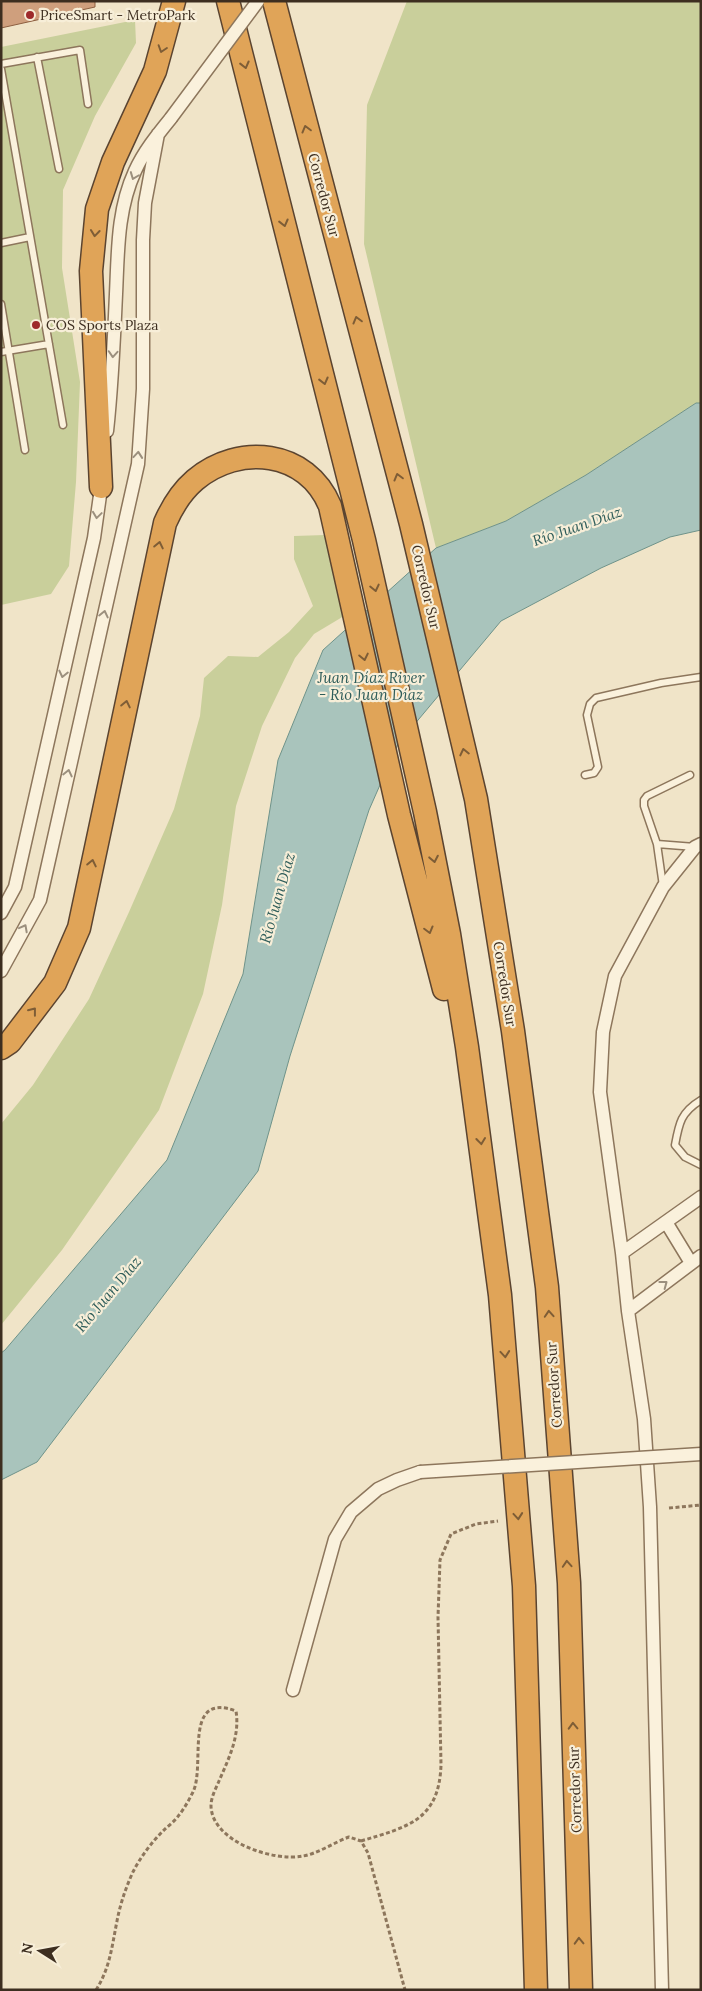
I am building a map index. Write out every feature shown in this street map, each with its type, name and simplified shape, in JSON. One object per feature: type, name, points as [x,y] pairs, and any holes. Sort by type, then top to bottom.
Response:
[{"type":"highway","points":[[101,488],[91,271],[97,209],[113,162],[155,71],[165,40],[174,1]]},
{"type":"highway","points":[[228,1],[364,540],[425,812],[450,943],[477,1114],[500,1296],[524,1586],[536,1990]]},
{"type":"highway","name":"Corredor Sur","points":[[274,1],[411,524],[476,799],[513,1031],[547,1287],[569,1583],[581,1990]]},
{"type":"highway","points":[[278,1],[281,29]]},
{"type":"highway","points":[[1,1048],[10,1042],[55,983],[79,928],[161,535],[168,517],[177,500],[196,479],[219,465],[246,457],[260,457],[284,461],[301,469],[318,484],[326,496],[342,558],[399,815],[477,1114]]},
{"type":"street","points":[[1,913],[14,887],[94,538],[109,419],[118,237],[123,206],[135,171],[158,134],[258,1]]},
{"type":"street","points":[[1,971],[40,900],[138,464],[142,389],[142,240],[146,195],[158,134]]},
{"type":"street","points":[[662,1990],[650,1507],[644,1419],[628,1312],[600,1092],[603,1032],[615,976],[663,887],[698,845]]},
{"type":"street","points":[[622,1253],[701,1197]]},
{"type":"street","points":[[628,1312],[696,1260],[666,1222]]},
{"type":"street","points":[[293,1690],[334,1539],[351,1512],[378,1490],[397,1480],[420,1472],[701,1454]]},
{"type":"lane","points":[[1,64],[80,50],[88,104]]},
{"type":"lane","points":[[37,57],[60,169]]},
{"type":"lane","points":[[1,69],[63,425]]},
{"type":"lane","points":[[1,243],[30,237]]},
{"type":"lane","points":[[1,304],[26,450]]},
{"type":"lane","points":[[1,352],[49,344]]},
{"type":"lane","points":[[585,775],[594,773],[598,767],[587,715],[590,704],[596,698],[661,683],[701,677]]},
{"type":"lane","points":[[663,887],[657,844],[644,806],[644,800],[647,796],[690,775]]},
{"type":"lane","points":[[657,844],[698,845]]},
{"type":"lane","points":[[701,1100],[686,1111],[679,1123],[675,1145],[685,1157],[701,1165]]},
{"type":"path","points":[[669,1508],[701,1505]]},
{"type":"path","points":[[96,1990],[108,1966],[122,1898],[133,1872],[144,1854],[161,1833],[180,1815],[193,1791],[196,1781],[200,1726],[209,1710],[216,1707],[226,1707],[236,1711],[238,1725],[235,1740],[213,1796],[211,1807],[217,1823],[234,1841],[267,1854],[284,1858],[305,1856],[349,1837],[361,1841],[409,1824],[421,1817],[431,1806],[441,1780],[442,1765],[438,1617],[440,1560],[451,1534],[476,1524],[498,1521]]},
{"type":"path","points":[[361,1841],[368,1853],[404,1990]]},
{"type":"green space","points":[[407,1],[701,1],[701,403],[696,403],[586,475],[506,521],[436,548],[364,244],[367,105]]},
{"type":"green space","name":"COS Sports Plaza","points":[[135,20],[136,43],[95,116],[63,190],[62,268],[80,382],[76,482],[69,566],[51,594],[1,605],[1,47]]},
{"type":"green space","points":[[325,535],[344,616],[314,634],[295,658],[262,726],[236,806],[222,905],[203,994],[159,1110],[62,1250],[1,1325],[1,1124],[33,1085],[89,999],[129,912],[174,809],[200,716],[204,678],[228,656],[258,657],[289,632],[313,606],[294,559],[294,536]]},
{"type":"water","name":"Juan Díaz River - Río Juan Díaz","points":[[696,403],[701,403],[701,530],[670,537],[601,568],[501,621],[398,744],[369,810],[290,1056],[258,1171],[37,1462],[1,1480],[1,1353],[167,1160],[243,974],[278,760],[323,650],[436,548],[506,521],[586,475]]},
{"type":"building","name":"PriceSmart - MetroPark","points":[[1,1],[95,1],[95,7],[1,28]]},
{"type":"place","name":"PriceSmart - MetroPark","points":[[30,15]]},
{"type":"place","name":"COS Sports Plaza","points":[[36,325]]},
{"type":"water label","name":"Río Juan Díaz","points":[[577,526]]},
{"type":"water label","name":"Río Juan Díaz","points":[[277,898]]},
{"type":"water label","name":"Río Juan Díaz","points":[[108,1294]]}]
